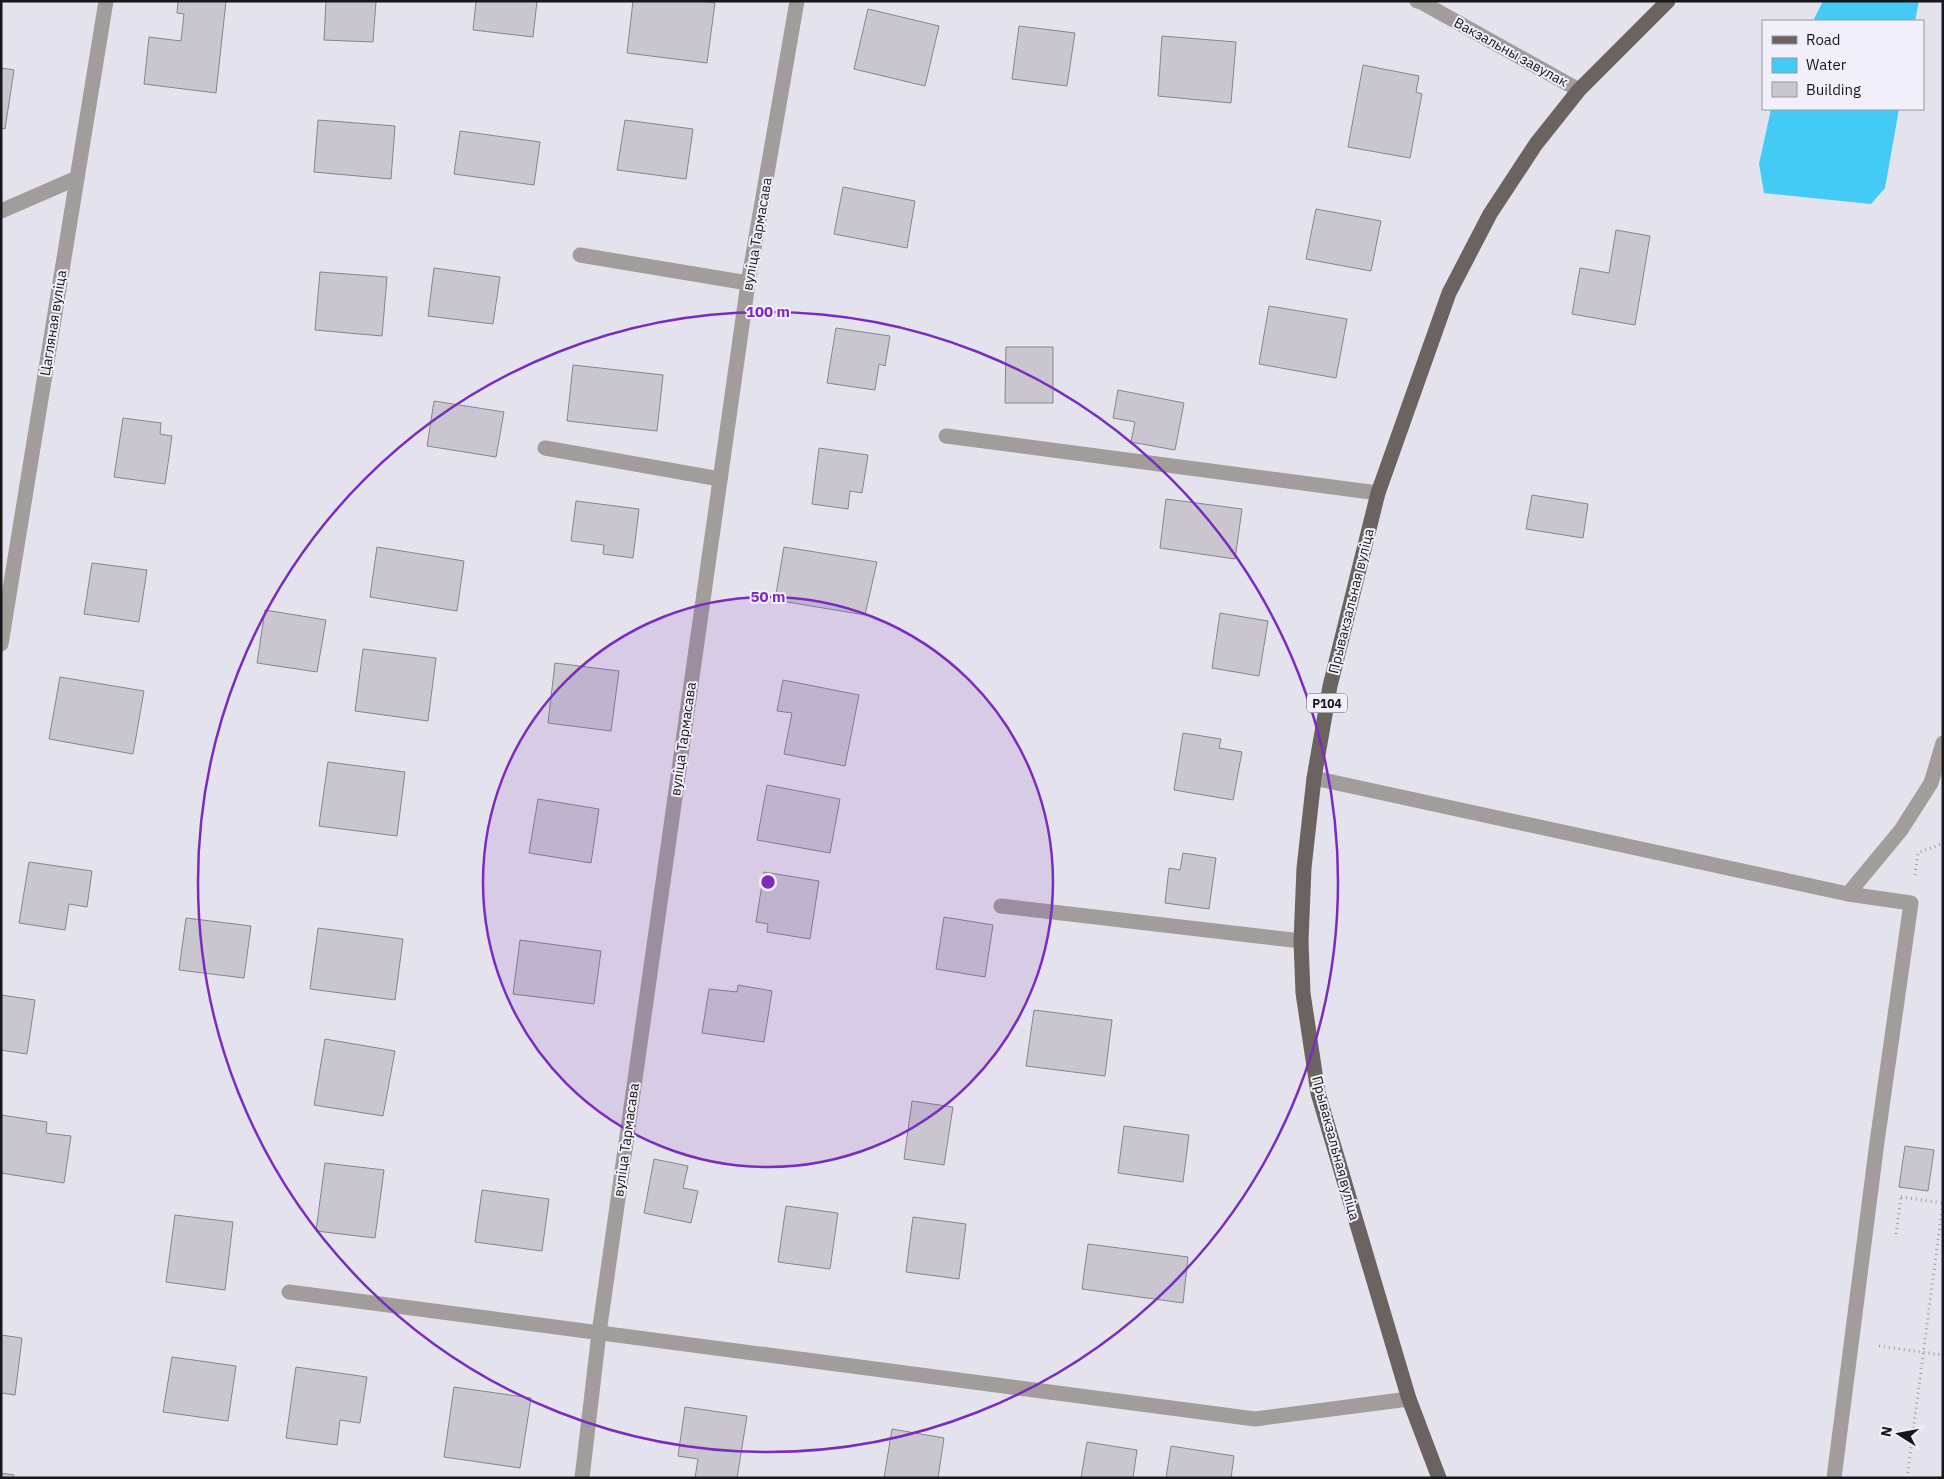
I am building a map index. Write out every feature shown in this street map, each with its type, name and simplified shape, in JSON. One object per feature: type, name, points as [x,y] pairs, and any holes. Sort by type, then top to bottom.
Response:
[{"type":"main road","name":"Прывакзальная вуліца","points":[[1439,1478],[1410,1399],[1318,1093],[1303,993],[1301,941],[1304,868],[1314,778],[1330,686],[1378,493],[1449,293],[1495,207],[1536,144],[1579,90],[1668,1]]},
{"type":"street","name":"Цагляная вуліца","points":[[1,644],[106,1]]},
{"type":"street","name":"вуліца Тармасава","points":[[582,1478],[599,1333],[748,283],[797,1]]},
{"type":"street","name":"Вакзальны завулак","points":[[1417,1],[1579,90]]},
{"type":"street","points":[[1,210],[77,178]]},
{"type":"street","points":[[580,255],[748,283]]},
{"type":"street","points":[[946,436],[1378,493]]},
{"type":"street","points":[[545,448],[720,479]]},
{"type":"street","points":[[1848,894],[1901,830],[1931,783],[1943,742]]},
{"type":"street","points":[[1314,778],[1848,894],[1911,903],[1875,1159],[1834,1478]]},
{"type":"street","points":[[1001,906],[1301,941]]},
{"type":"street","points":[[289,1292],[1255,1419],[1410,1399]]},
{"type":"path","points":[[1911,903],[1918,853],[1943,843]]},
{"type":"path","points":[[1901,1197],[1943,1202],[1907,1478]]},
{"type":"path","points":[[1879,1346],[1943,1356]]},
{"type":"water","points":[[1823,1],[1919,1],[1915,20],[1814,20]]},
{"type":"water","points":[[1771,110],[1899,110],[1885,188],[1871,204],[1764,193],[1759,164]]},
{"type":"building","points":[[178,1],[226,1],[216,93],[144,84],[149,37],[181,41],[184,14],[177,13]]},
{"type":"building","points":[[326,1],[376,1],[373,42],[324,40]]},
{"type":"building","points":[[476,1],[537,1],[533,37],[473,30]]},
{"type":"building","points":[[633,1],[699,1],[715,3],[707,63],[627,53]]},
{"type":"building","points":[[868,9],[939,26],[925,86],[854,69]]},
{"type":"building","points":[[1019,26],[1075,33],[1067,86],[1012,79]]},
{"type":"building","points":[[1162,36],[1236,42],[1231,103],[1158,96]]},
{"type":"building","points":[[1363,65],[1419,76],[1416,92],[1422,94],[1410,158],[1348,147]]},
{"type":"building","points":[[1,68],[14,70],[5,129],[1,128]]},
{"type":"building","points":[[318,120],[395,126],[391,179],[314,172]]},
{"type":"building","points":[[625,120],[693,129],[686,179],[617,170]]},
{"type":"building","points":[[460,131],[540,142],[534,185],[454,174]]},
{"type":"building","points":[[843,187],[915,201],[907,248],[834,234]]},
{"type":"building","points":[[1316,209],[1381,221],[1371,271],[1306,259]]},
{"type":"building","points":[[1616,230],[1650,236],[1635,325],[1572,314],[1580,268],[1609,273]]},
{"type":"building","points":[[434,268],[500,277],[493,324],[428,316]]},
{"type":"building","points":[[320,272],[387,277],[382,336],[315,330]]},
{"type":"building","points":[[1269,306],[1347,319],[1336,378],[1259,364]]},
{"type":"building","points":[[836,328],[890,336],[885,366],[879,364],[875,390],[827,383]]},
{"type":"building","points":[[1006,347],[1053,347],[1053,403],[1005,403]]},
{"type":"building","points":[[573,365],[663,375],[657,431],[567,421]]},
{"type":"building","points":[[1118,390],[1184,403],[1175,450],[1131,442],[1135,422],[1113,418]]},
{"type":"building","points":[[434,401],[504,412],[496,457],[427,446]]},
{"type":"building","points":[[123,418],[161,423],[160,434],[172,436],[165,484],[114,477]]},
{"type":"building","points":[[819,448],[868,455],[862,493],[850,491],[848,509],[812,504]]},
{"type":"building","points":[[1532,495],[1588,504],[1583,538],[1526,529]]},
{"type":"building","points":[[1166,499],[1242,509],[1235,559],[1160,548]]},
{"type":"building","points":[[576,501],[639,509],[633,558],[603,554],[604,545],[571,541]]},
{"type":"building","points":[[377,547],[464,561],[457,611],[370,597]]},
{"type":"building","points":[[784,547],[877,562],[865,615],[775,600]]},
{"type":"building","points":[[92,563],[147,570],[139,622],[84,614]]},
{"type":"building","points":[[265,610],[326,620],[317,672],[257,663]]},
{"type":"building","points":[[1220,613],[1268,621],[1259,676],[1212,668]]},
{"type":"building","points":[[363,649],[436,658],[428,721],[355,711]]},
{"type":"building","points":[[555,663],[619,671],[611,731],[548,723]]},
{"type":"building","points":[[60,677],[144,691],[133,754],[49,739]]},
{"type":"building","points":[[783,680],[859,695],[845,766],[784,754],[792,713],[777,711]]},
{"type":"building","points":[[1183,733],[1221,739],[1219,748],[1242,752],[1233,800],[1174,790]]},
{"type":"building","points":[[328,762],[405,772],[397,836],[319,826]]},
{"type":"building","points":[[767,785],[840,799],[830,853],[757,840]]},
{"type":"building","points":[[538,799],[599,809],[591,863],[529,853]]},
{"type":"building","points":[[1183,853],[1216,858],[1209,909],[1165,903],[1169,868],[1180,870]]},
{"type":"building","points":[[29,862],[92,871],[87,907],[69,904],[65,930],[19,923]]},
{"type":"building","points":[[764,872],[819,881],[810,939],[767,932],[768,924],[756,922]]},
{"type":"building","points":[[944,917],[993,925],[985,977],[936,969]]},
{"type":"building","points":[[186,918],[251,926],[244,978],[179,970]]},
{"type":"building","points":[[318,928],[403,939],[395,1000],[310,989]]},
{"type":"building","points":[[520,940],[601,951],[594,1004],[513,994]]},
{"type":"building","points":[[738,985],[772,991],[764,1042],[702,1033],[709,989],[737,992]]},
{"type":"building","points":[[1,995],[35,1000],[27,1054],[1,1050]]},
{"type":"building","points":[[1034,1010],[1112,1020],[1105,1076],[1026,1066]]},
{"type":"building","points":[[325,1039],[395,1051],[383,1116],[314,1105]]},
{"type":"building","points":[[912,1101],[953,1107],[944,1165],[904,1159]]},
{"type":"building","points":[[1,1115],[47,1122],[46,1133],[71,1136],[64,1183],[1,1173]]},
{"type":"building","points":[[1124,1126],[1189,1135],[1183,1182],[1118,1173]]},
{"type":"building","points":[[1905,1146],[1934,1150],[1928,1191],[1899,1187]]},
{"type":"building","points":[[654,1159],[688,1166],[683,1188],[698,1191],[691,1223],[644,1213]]},
{"type":"building","points":[[325,1163],[384,1170],[375,1238],[316,1231]]},
{"type":"building","points":[[482,1190],[549,1199],[542,1251],[475,1242]]},
{"type":"building","points":[[786,1206],[838,1213],[830,1269],[778,1262]]},
{"type":"building","points":[[175,1215],[233,1222],[225,1290],[166,1282]]},
{"type":"building","points":[[913,1217],[966,1224],[959,1279],[906,1272]]},
{"type":"building","points":[[1088,1244],[1188,1257],[1183,1303],[1082,1289]]},
{"type":"building","points":[[1,1335],[22,1338],[15,1395],[1,1393]]},
{"type":"building","points":[[172,1357],[236,1366],[228,1421],[163,1412]]},
{"type":"building","points":[[296,1367],[367,1377],[360,1423],[340,1420],[337,1445],[286,1438]]},
{"type":"building","points":[[454,1387],[531,1398],[520,1468],[444,1457]]},
{"type":"building","points":[[685,1407],[747,1416],[737,1478],[695,1478],[698,1459],[678,1456]]},
{"type":"building","points":[[892,1429],[944,1438],[938,1478],[884,1478]]},
{"type":"building","points":[[1087,1442],[1137,1450],[1133,1478],[1081,1478]]},
{"type":"building","points":[[1171,1446],[1234,1456],[1231,1478],[1166,1478]]},
{"type":"building","points":[[1,1473],[14,1475],[13,1478],[1,1478]]}]
